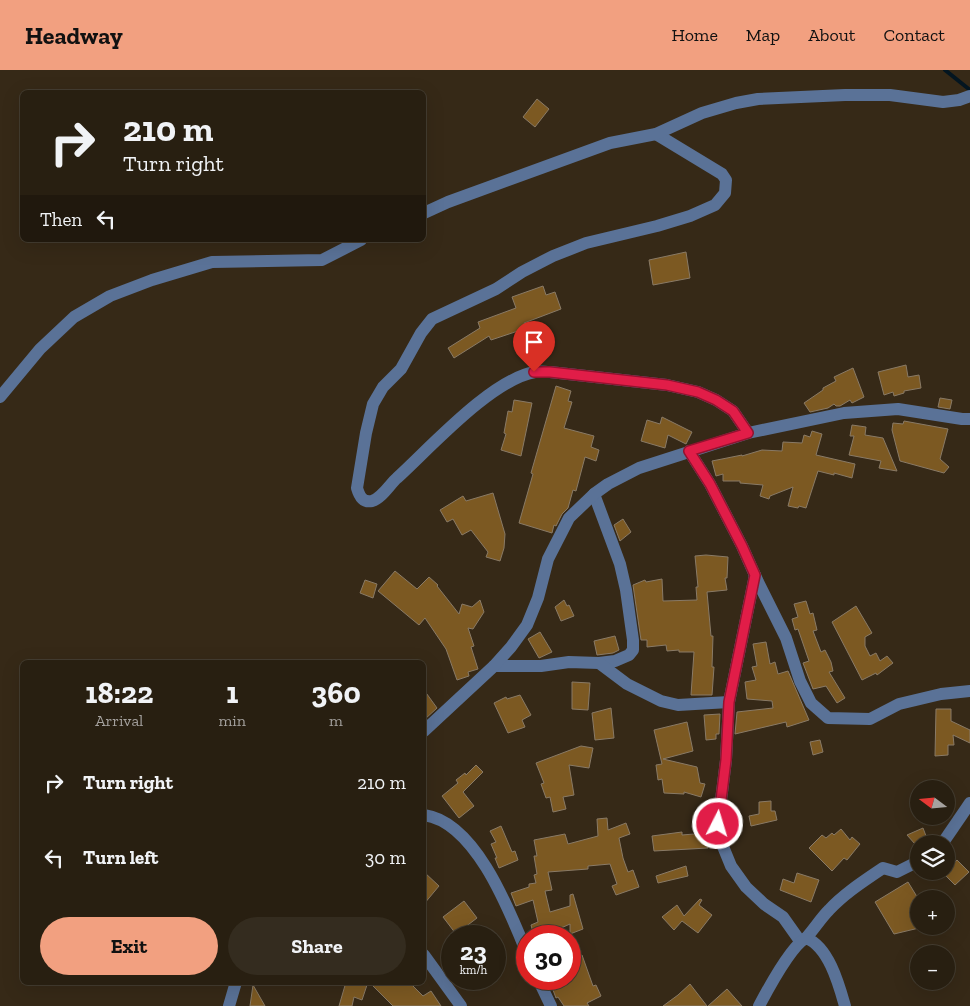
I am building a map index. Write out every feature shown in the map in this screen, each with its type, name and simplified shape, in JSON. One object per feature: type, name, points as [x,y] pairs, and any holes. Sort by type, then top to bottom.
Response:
[{"type":"street","points":[[426,212],[448,202],[610,143],[656,134],[702,113],[758,99],[890,95],[943,102],[959,100],[970,96]]},
{"type":"street","points":[[656,134],[722,174],[726,180],[725,193],[721,200],[715,205],[690,216],[658,226],[586,243],[553,256],[522,272],[496,289],[432,319],[421,333],[401,369],[383,387],[372,404],[357,488],[359,496],[362,500],[366,501],[372,501],[379,497],[389,485],[443,434],[493,391],[516,378],[534,372],[550,372],[667,385],[698,392],[716,400],[733,411],[748,433]]},
{"type":"street","points":[[0,396],[40,349],[74,318],[110,296],[152,280],[212,262],[322,260],[357,242]]},
{"type":"street","points":[[426,729],[494,666],[527,625],[538,598],[548,559],[569,518],[594,494],[639,468],[748,433],[844,413],[898,409],[970,419]]},
{"type":"street","points":[[689,451],[710,484],[742,546],[786,638],[800,681],[811,703],[828,718],[870,719],[899,704],[941,694],[970,691]]},
{"type":"street","points":[[494,666],[541,666],[569,662],[598,663],[615,661],[629,655],[633,650],[626,590],[620,564],[594,494]]},
{"type":"street","points":[[755,575],[729,702],[726,760],[718,824],[722,844],[731,866],[746,887],[764,904],[783,917],[803,940],[814,941],[837,977],[845,1006]]},
{"type":"street","points":[[598,663],[627,684],[661,701],[678,705],[729,702]]},
{"type":"street","points":[[948,835],[970,803]]},
{"type":"street","points":[[426,816],[446,822],[462,836],[496,883],[516,929]]},
{"type":"street","points":[[759,1006],[803,940],[828,910],[864,880],[883,868],[897,872],[910,866]]},
{"type":"street","points":[[426,958],[461,1006]]},
{"type":"street","points":[[229,1006],[235,985]]},
{"type":"street","points":[[543,990],[551,1006]]},
{"type":"building","points":[[537,99],[549,109],[535,127],[523,117]]},
{"type":"building","points":[[686,252],[690,278],[653,285],[649,260]]},
{"type":"building","points":[[543,286],[546,295],[555,292],[561,309],[524,323],[526,327],[518,331],[491,340],[489,336],[454,358],[448,348],[480,328],[478,322],[516,308],[512,297]]},
{"type":"building","points":[[906,365],[908,377],[919,375],[921,388],[904,391],[904,393],[894,396],[893,392],[884,395],[878,372]]},
{"type":"building","points":[[853,368],[864,397],[852,403],[850,400],[840,406],[834,404],[828,408],[810,412],[804,403],[823,390],[823,388],[836,381],[834,377]]},
{"type":"building","points":[[556,386],[571,391],[568,401],[572,402],[564,428],[594,436],[591,447],[599,450],[596,461],[585,457],[576,491],[573,490],[568,508],[562,514],[556,526],[554,525],[552,533],[519,523]]},
{"type":"building","points":[[940,398],[952,400],[950,409],[938,407]]},
{"type":"building","points":[[514,400],[532,403],[521,456],[501,450],[506,434],[504,433],[508,411],[512,412]]},
{"type":"building","points":[[662,417],[692,432],[686,444],[668,435],[665,448],[641,441],[647,420],[660,424]]},
{"type":"building","points":[[904,421],[948,429],[940,459],[949,467],[944,473],[900,461],[892,430],[893,423],[903,424]]},
{"type":"building","points":[[852,425],[866,427],[865,435],[883,438],[897,471],[879,468],[881,461],[849,455],[854,436],[850,436]]},
{"type":"building","points":[[812,431],[822,434],[816,455],[855,464],[852,478],[818,471],[806,508],[788,506],[793,487],[770,496],[769,499],[760,496],[763,485],[740,483],[740,481],[723,481],[723,474],[716,476],[712,461],[742,456],[762,450],[782,451],[783,442],[802,443],[804,435],[810,437]]},
{"type":"building","points":[[493,493],[505,534],[504,548],[500,561],[486,557],[488,552],[471,530],[462,535],[453,519],[447,522],[440,510],[463,496],[466,501]]},
{"type":"building","points":[[623,519],[631,532],[620,541],[614,525]]},
{"type":"building","points":[[695,556],[728,557],[727,578],[725,578],[727,590],[707,592],[711,636],[713,636],[712,667],[714,667],[712,695],[691,695],[694,652],[667,651],[666,645],[647,647],[647,640],[641,640],[633,585],[645,580],[646,582],[662,579],[663,601],[697,600],[696,587],[698,587]]},
{"type":"building","points":[[395,571],[417,589],[429,577],[438,585],[459,614],[462,604],[472,607],[480,600],[484,612],[473,629],[468,628],[474,646],[471,647],[478,669],[468,672],[469,676],[457,680],[446,649],[425,618],[419,625],[378,591]]},
{"type":"building","points":[[365,580],[377,584],[373,598],[360,593]]},
{"type":"building","points":[[564,600],[567,606],[569,605],[574,616],[561,621],[555,607]]},
{"type":"building","points":[[806,601],[810,614],[813,613],[817,630],[813,631],[821,652],[825,650],[831,662],[833,671],[829,672],[845,698],[837,703],[826,686],[813,689],[803,663],[809,661],[798,629],[795,630],[792,619],[798,617],[794,604]]},
{"type":"building","points":[[856,606],[872,633],[865,637],[865,646],[870,656],[876,653],[880,661],[887,656],[893,663],[877,675],[876,673],[862,680],[832,622]]},
{"type":"building","points":[[540,632],[552,652],[539,658],[528,639]]},
{"type":"building","points":[[615,636],[619,650],[613,653],[597,655],[594,641]]},
{"type":"building","points":[[766,642],[770,664],[775,662],[778,674],[788,671],[809,720],[787,727],[786,722],[735,734],[737,712],[773,708],[772,701],[747,699],[745,682],[756,680],[752,667],[757,666],[753,644]]},
{"type":"building","points":[[572,682],[590,683],[588,710],[572,709]]},
{"type":"building","points":[[426,693],[437,708],[426,718]]},
{"type":"building","points":[[520,695],[531,715],[522,720],[525,727],[508,733],[494,703],[506,697],[507,699]]},
{"type":"building","points":[[611,708],[614,738],[595,740],[592,713]]},
{"type":"building","points":[[936,709],[951,709],[951,721],[970,730],[970,743],[953,735],[954,745],[948,745],[948,755],[935,756]]},
{"type":"building","points":[[720,714],[719,734],[716,734],[716,739],[706,740],[704,715]]},
{"type":"building","points":[[687,722],[693,751],[663,759],[697,767],[700,783],[705,784],[701,797],[684,792],[684,794],[664,793],[662,779],[658,780],[656,765],[662,764],[654,730]]},
{"type":"building","points":[[820,740],[823,752],[813,755],[810,742]]},
{"type":"building","points":[[581,746],[593,748],[589,768],[569,765],[574,795],[563,797],[566,809],[553,812],[550,797],[546,798],[541,784],[544,783],[536,763]]},
{"type":"building","points":[[476,765],[483,772],[463,792],[474,806],[459,818],[442,796],[458,783],[456,780],[465,773],[466,775]]},
{"type":"building","points":[[771,801],[771,811],[775,811],[777,820],[751,826],[749,816],[759,814],[759,802]]},
{"type":"building","points":[[607,818],[608,830],[626,823],[630,834],[619,838],[623,858],[628,872],[633,870],[639,887],[616,895],[612,886],[617,884],[610,864],[588,866],[588,869],[548,872],[552,890],[545,891],[550,912],[570,906],[570,895],[573,894],[583,929],[581,930],[581,925],[570,924],[531,925],[538,922],[533,900],[516,906],[511,893],[529,887],[529,884],[536,883],[534,875],[537,874],[534,856],[537,856],[534,840],[565,834],[568,844],[598,836],[597,819]]},
{"type":"building","points":[[501,826],[512,852],[515,851],[518,860],[499,868],[491,844],[496,842],[490,831]]},
{"type":"building","points":[[923,828],[926,835],[910,835],[910,838],[907,835]]},
{"type":"building","points":[[841,829],[850,840],[852,837],[860,844],[847,860],[844,858],[832,871],[809,848],[822,835],[826,838],[832,833],[834,835]]},
{"type":"building","points":[[682,832],[682,835],[706,833],[708,848],[654,851],[652,836]]},
{"type":"building","points":[[957,860],[969,872],[955,885],[950,880],[955,880],[955,862]]},
{"type":"building","points":[[686,866],[688,876],[658,883],[656,876]]},
{"type":"building","points":[[797,873],[819,880],[811,902],[780,890],[783,879],[794,883]]},
{"type":"building","points":[[426,874],[439,886],[426,902]]},
{"type":"building","points":[[908,882],[913,890],[910,890],[910,930],[894,934],[875,902]]},
{"type":"building","points":[[700,899],[702,900],[699,905],[712,915],[698,933],[682,921],[674,930],[662,917],[677,905],[684,916]]},
{"type":"building","points":[[464,901],[477,918],[468,925],[449,925],[443,917]]},
{"type":"building","points":[[581,955],[593,986],[596,985],[601,996],[587,1003],[589,1006],[564,1006],[558,997],[556,998],[553,990],[581,990]]},
{"type":"building","points":[[690,984],[707,1006],[663,1006],[678,995]]},
{"type":"building","points":[[253,985],[265,1006],[250,1006]]},
{"type":"building","points":[[345,985],[367,985],[362,1000],[354,997],[352,1006],[339,1006]]},
{"type":"building","points":[[372,985],[412,985],[423,996],[431,991],[441,1006],[393,1006]]},
{"type":"building","points":[[727,989],[742,1006],[708,1006]]},
{"type":"waterway","points":[[945,70],[970,90]]},
{"type":"route","points":[[534,372],[550,372],[667,385],[698,392],[716,400],[733,411],[748,433],[689,451],[710,484],[755,575],[729,702],[726,760],[718,824]]}]
